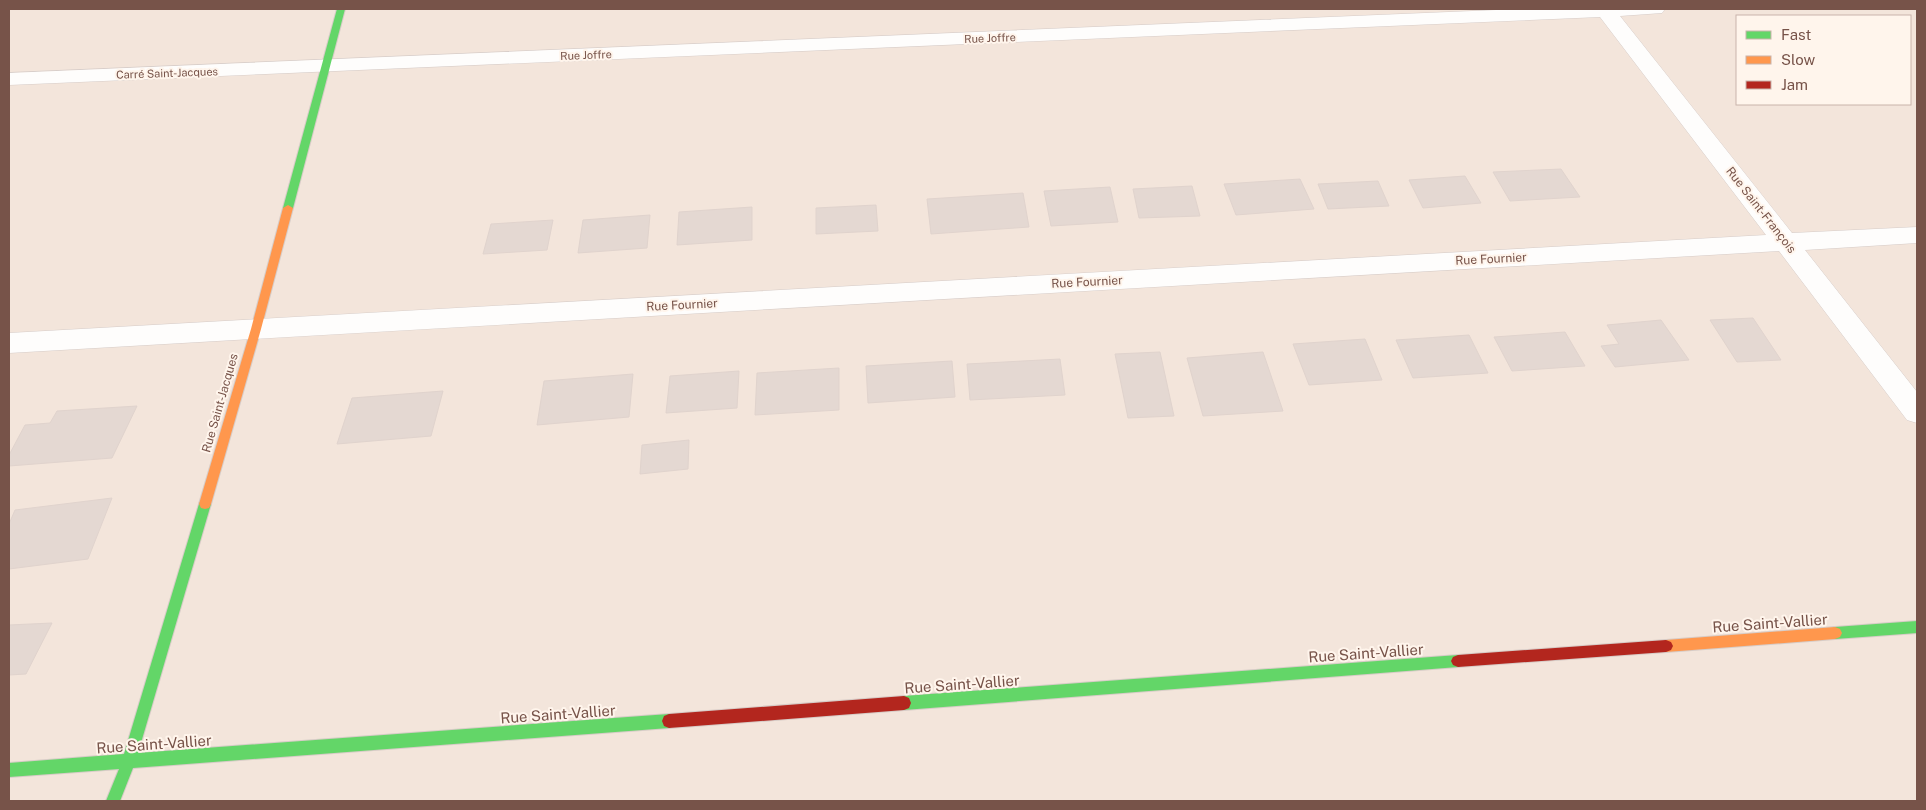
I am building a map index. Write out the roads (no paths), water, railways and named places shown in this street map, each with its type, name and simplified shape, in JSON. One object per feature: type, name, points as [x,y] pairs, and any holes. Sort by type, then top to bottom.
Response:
[{"type":"street","name":"Rue Saint-Jacques","points":[[113,801],[129,761],[256,329],[341,9]]},
{"type":"street","name":"Rue Joffre","points":[[326,66],[1655,9]]},
{"type":"street","name":"Rue Saint-François","points":[[1605,10],[1917,412]]},
{"type":"street","name":"Carré Saint-Jacques","points":[[9,79],[326,66]]},
{"type":"street","name":"Rue Fournier","points":[[256,329],[1917,235]]},
{"type":"street","points":[[9,343],[256,329]]},
{"type":"street","name":"Rue Saint-Vallier","points":[[9,770],[1917,627]]}]
